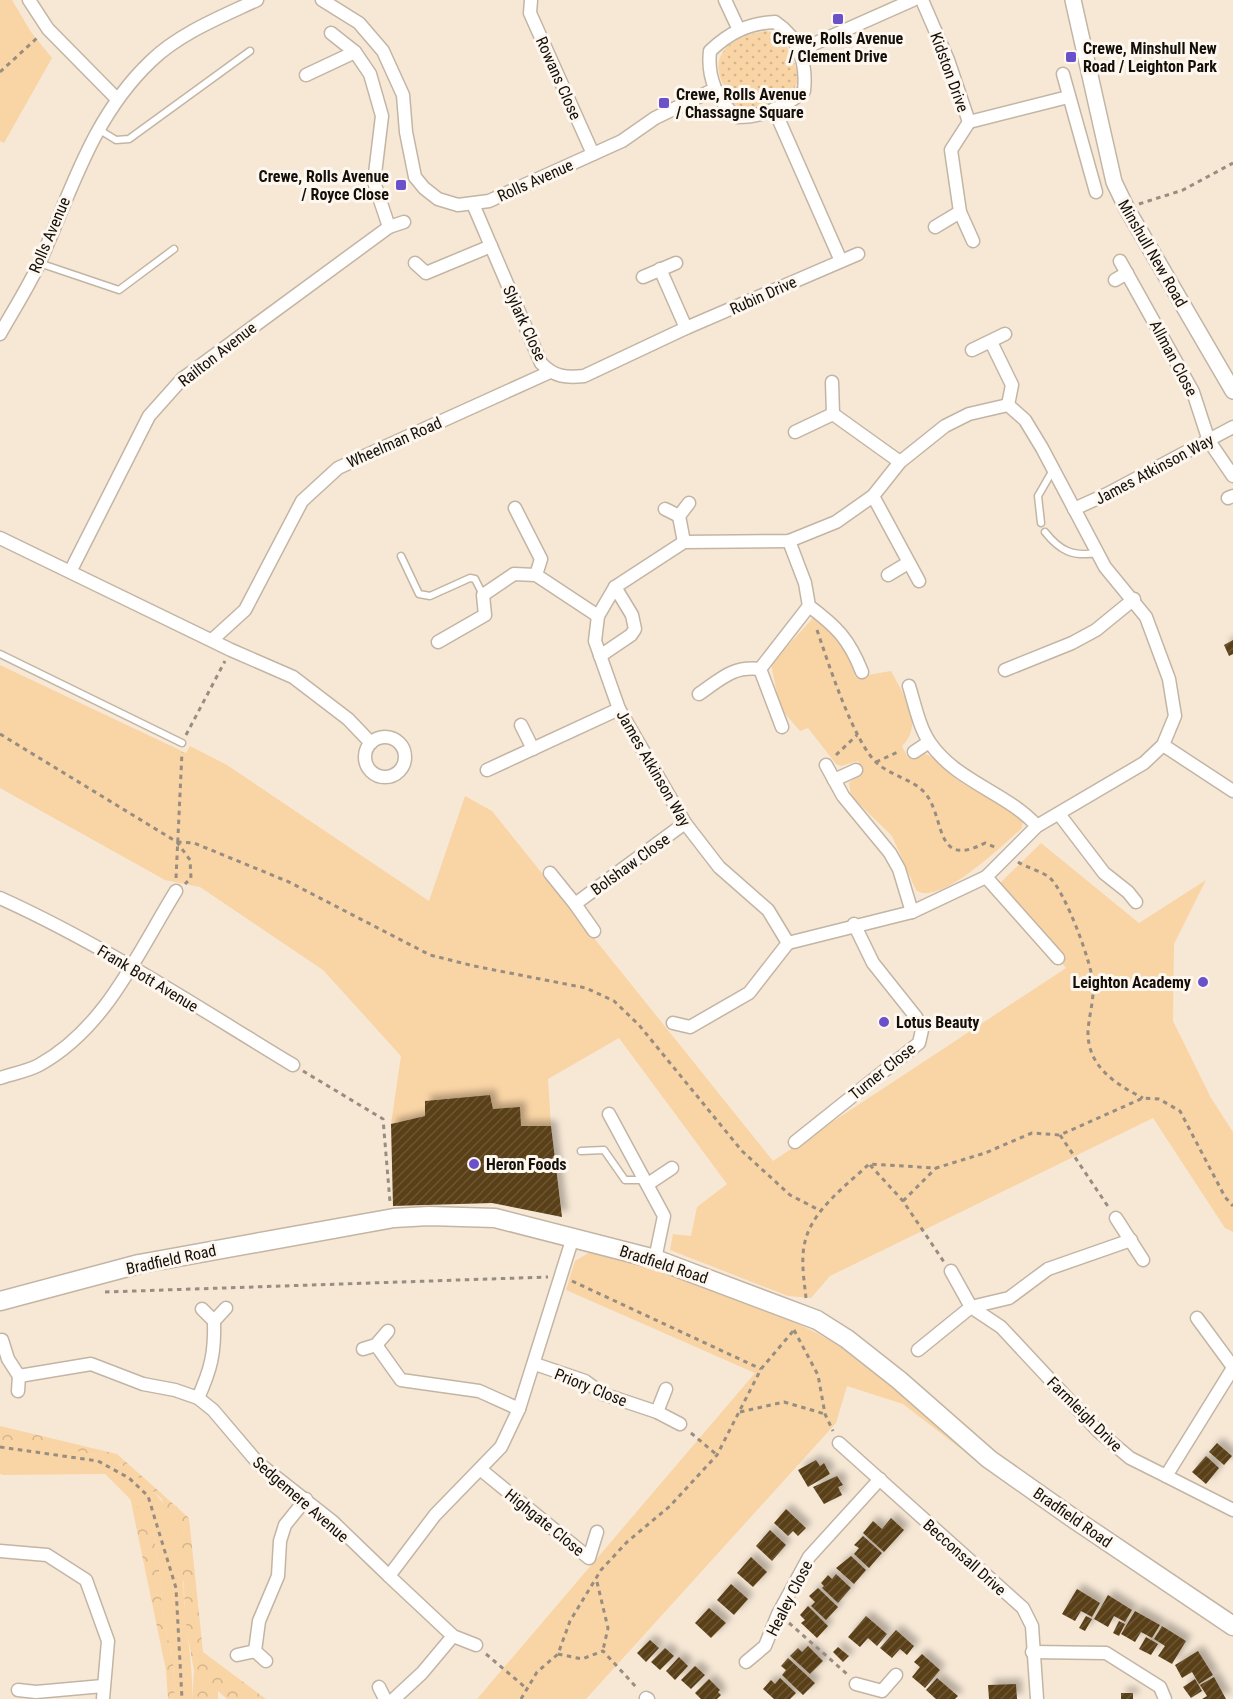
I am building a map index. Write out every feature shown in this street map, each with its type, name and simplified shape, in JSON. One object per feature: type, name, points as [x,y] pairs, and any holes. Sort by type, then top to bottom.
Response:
[{"type":"main road","name":"Bradfield Road","points":[[0,1301],[139,1264],[394,1218],[429,1216],[495,1218],[573,1237],[655,1259],[798,1322],[847,1339],[999,1466],[1233,1626]]},
{"type":"street","points":[[29,0],[48,29],[116,98]]},
{"type":"street","name":"Rolls Avenue","points":[[0,334],[39,263],[74,175],[116,98],[152,59],[196,29],[257,0]]},
{"type":"street","name":"Rolls Avenue","points":[[322,0],[359,23],[383,51],[403,95],[406,132],[415,177],[438,199],[458,205],[489,201],[622,141],[655,118],[715,89]]},
{"type":"street","name":"Rowans Close","points":[[531,0],[531,14],[592,154]]},
{"type":"street","points":[[725,0],[739,30]]},
{"type":"street","points":[[798,51],[913,0]]},
{"type":"street","name":"Kidston Drive","points":[[922,0],[948,60],[969,122],[951,150],[960,212],[973,241]]},
{"type":"street","name":"Minshull New Road","points":[[1073,0],[1114,182],[1127,209],[1233,391]]},
{"type":"street","points":[[775,22],[788,31],[806,69],[804,91],[788,104],[756,117],[737,117],[725,107],[708,69],[710,51],[722,39],[739,30],[756,23],[775,22]]},
{"type":"street","points":[[331,33],[355,52],[370,74],[382,116],[374,182],[389,227]]},
{"type":"street","points":[[306,75],[355,52]]},
{"type":"street","points":[[1063,75],[1096,192]]},
{"type":"street","points":[[969,122],[1068,97]]},
{"type":"street","points":[[774,109],[841,261]]},
{"type":"street","name":"Slylark Close","points":[[473,204],[541,363],[550,372],[567,378],[584,376],[686,328]]},
{"type":"street","points":[[935,227],[960,212]]},
{"type":"street","name":"Railton Avenue","points":[[71,570],[149,416],[182,378],[389,227],[404,222]]},
{"type":"street","points":[[415,263],[426,273],[491,246]]},
{"type":"street","name":"Rubin Drive","points":[[686,328],[858,254]]},
{"type":"street","name":"Allman Close","points":[[1120,261],[1193,392],[1209,441],[1233,476]]},
{"type":"street","points":[[643,277],[676,263]]},
{"type":"street","points":[[660,269],[686,328]]},
{"type":"street","points":[[1115,280],[1127,273]]},
{"type":"street","points":[[972,350],[1005,334]]},
{"type":"street","points":[[679,516],[684,542],[789,541],[836,522],[873,496],[900,462],[945,426],[969,414],[1008,405],[1012,386],[991,342]]},
{"type":"street","name":"Wheelman Road","points":[[212,640],[245,610],[302,501],[338,468],[550,372]]},
{"type":"street","points":[[832,382],[833,414]]},
{"type":"street","name":"James Atkinson Way","points":[[684,542],[615,588],[598,616],[595,641],[619,709],[685,823],[719,867],[768,910],[788,943],[854,924],[912,912],[986,877],[1037,826],[1144,763],[1163,745],[1175,716],[1169,679],[1155,636],[1134,599],[1097,553],[1053,469],[1024,420],[1008,405]]},
{"type":"street","points":[[833,414],[900,462]]},
{"type":"street","points":[[795,432],[833,414]]},
{"type":"street","name":"James Atkinson Way","points":[[1074,509],[1107,495],[1233,427]]},
{"type":"street","points":[[873,496],[919,581]]},
{"type":"street","points":[[679,516],[689,504]]},
{"type":"street","points":[[515,508],[541,559],[536,575]]},
{"type":"street","points":[[666,509],[679,516]]},
{"type":"street","points":[[0,538],[71,570],[231,650],[293,676],[348,719],[371,743]]},
{"type":"street","points":[[789,541],[805,583],[809,606],[838,628],[853,650],[862,672]]},
{"type":"street","points":[[888,575],[908,562]]},
{"type":"street","points":[[438,642],[485,615],[483,595],[514,574],[536,575],[598,616]]},
{"type":"street","points":[[600,656],[631,635],[635,629],[632,615],[615,588]]},
{"type":"street","points":[[1005,670],[1080,639],[1096,630],[1134,599]]},
{"type":"street","points":[[760,669],[809,606]]},
{"type":"street","points":[[699,694],[728,673],[742,667],[760,669]]},
{"type":"street","points":[[760,669],[782,728]]},
{"type":"street","points":[[909,686],[929,742],[955,770],[1005,798],[1023,811],[1037,826]]},
{"type":"street","points":[[487,770],[619,709]]},
{"type":"street","points":[[522,725],[533,749]]},
{"type":"street","points":[[914,752],[929,742]]},
{"type":"street","points":[[1163,745],[1233,791]]},
{"type":"street","points":[[826,765],[843,796],[890,852],[899,869],[912,912]]},
{"type":"street","points":[[834,780],[856,770]]},
{"type":"street","points":[[1059,814],[1104,873],[1121,885],[1136,902]]},
{"type":"street","name":"Bolshaw Close","points":[[575,904],[685,823]]},
{"type":"street","name":"Bolshaw Close","points":[[550,873],[594,931]]},
{"type":"street","points":[[986,877],[1058,958]]},
{"type":"street","points":[[0,1078],[38,1066],[81,1037],[104,1009],[176,891]]},
{"type":"street","name":"Frank Bott Avenue","points":[[0,898],[42,917],[129,966],[293,1065]]},
{"type":"street","name":"Turner Close","points":[[795,1142],[919,1042],[922,1030],[916,1017],[873,963],[854,924]]},
{"type":"street","points":[[673,1023],[690,1027],[749,993],[788,943]]},
{"type":"street","points":[[609,1114],[664,1216],[655,1259]]},
{"type":"street","points":[[647,1182],[672,1167]]},
{"type":"street","points":[[1116,1218],[1143,1260]]},
{"type":"street","points":[[389,1576],[435,1515],[501,1447],[519,1409],[535,1364],[573,1237]]},
{"type":"street","points":[[918,1350],[971,1307],[1009,1298],[1048,1269],[1131,1240]]},
{"type":"street","name":"Farmleigh Drive","points":[[951,1271],[971,1307],[1001,1327],[1098,1431],[1130,1458],[1233,1510]]},
{"type":"street","points":[[214,1321],[226,1308]]},
{"type":"street","points":[[198,1398],[211,1370],[215,1351],[214,1321],[202,1309]]},
{"type":"street","points":[[1166,1476],[1233,1367],[1197,1317]]},
{"type":"street","points":[[363,1349],[376,1345],[388,1331]]},
{"type":"street","points":[[2,1340],[8,1359],[19,1376],[18,1391]]},
{"type":"street","points":[[376,1345],[401,1380],[479,1391],[519,1409]]},
{"type":"street","name":"Sedgemere Avenue","points":[[19,1376],[91,1364],[142,1383],[198,1398],[213,1410],[258,1463],[333,1522],[453,1636]]},
{"type":"street","name":"Priory Close","points":[[535,1364],[585,1382],[603,1394],[657,1412],[680,1424]]},
{"type":"street","points":[[657,1412],[666,1389]]},
{"type":"street","name":"Becconsall Drive","points":[[839,1443],[1023,1608],[1032,1626],[1037,1699]]},
{"type":"street","name":"Highgate Close","points":[[480,1469],[589,1558],[597,1532]]},
{"type":"street","name":"Healey Close","points":[[746,1662],[765,1646],[778,1614],[809,1557],[880,1479]]},
{"type":"street","points":[[255,1652],[258,1621],[278,1576],[280,1541],[285,1525],[306,1499]]},
{"type":"street","points":[[0,1551],[46,1555],[86,1580],[108,1641],[103,1699]]},
{"type":"street","points":[[394,1699],[422,1674],[453,1636],[476,1645]]},
{"type":"street","points":[[237,1655],[255,1652],[266,1661]]},
{"type":"street","points":[[1032,1652],[1106,1653],[1160,1687],[1165,1699]]},
{"type":"street","points":[[856,1684],[884,1695],[896,1675]]},
{"type":"street","points":[[18,1690],[35,1696],[103,1686]]},
{"type":"street","points":[[379,1687],[385,1699]]},
{"type":"lane","points":[[98,129],[116,140],[129,139],[250,51]]},
{"type":"lane","points":[[39,263],[119,290],[174,249]]},
{"type":"lane","points":[[1041,523],[1038,496],[1053,469]]},
{"type":"lane","points":[[1045,532],[1060,549],[1070,554],[1097,553]]},
{"type":"lane","points":[[401,556],[419,594],[430,596],[470,578],[475,579],[483,595]]},
{"type":"lane","points":[[0,654],[182,743]]},
{"type":"lane","points":[[581,1151],[604,1150],[625,1180],[647,1182]]},
{"type":"path","points":[[0,72],[48,29]]},
{"type":"path","points":[[1127,209],[1146,200],[1183,190],[1233,163]]},
{"type":"path","points":[[809,606],[857,734],[876,762],[922,790],[934,810],[942,837],[950,846],[968,851],[985,843],[994,846],[1008,856],[1050,877],[1061,892],[1072,916],[1093,981],[1093,1006],[1088,1030],[1090,1049],[1100,1069],[1118,1085],[1143,1098],[1160,1099],[1180,1111],[1225,1197],[1233,1206]]},
{"type":"path","points":[[176,891],[182,743],[231,650]]},
{"type":"path","points":[[0,734],[25,747],[177,842],[190,860],[191,878],[176,891]]},
{"type":"path","points":[[826,765],[857,734]]},
{"type":"path","points":[[876,762],[899,751],[914,752]]},
{"type":"path","points":[[177,842],[194,843],[289,882],[430,955],[484,969],[586,988],[614,1001],[639,1025],[742,1150],[790,1195],[821,1211]]},
{"type":"path","points":[[293,1065],[383,1119],[389,1199],[394,1218]]},
{"type":"path","points":[[521,1699],[537,1672],[558,1654],[570,1622],[597,1582],[602,1570],[627,1542],[670,1506],[717,1455],[760,1369],[798,1322],[806,1301],[802,1269],[806,1238],[821,1211],[868,1164],[936,1168],[985,1153],[1032,1133],[1060,1135],[1143,1098]]},
{"type":"path","points":[[1060,1135],[1116,1218]]},
{"type":"path","points":[[868,1164],[903,1201],[951,1271]]},
{"type":"path","points":[[903,1201],[936,1168]]},
{"type":"path","points":[[103,1292],[562,1276],[760,1369]]},
{"type":"path","points":[[798,1322],[818,1376],[825,1414],[839,1443]]},
{"type":"path","points":[[739,1413],[784,1402],[825,1414]]},
{"type":"path","points":[[680,1424],[717,1455]]},
{"type":"path","points":[[0,1447],[98,1461],[129,1478],[148,1496],[176,1588],[182,1699]]},
{"type":"path","points":[[597,1582],[609,1628],[603,1651]]},
{"type":"path","points":[[778,1614],[843,1668],[856,1684]]},
{"type":"path","points":[[476,1645],[526,1688]]},
{"type":"path","points":[[558,1654],[582,1659],[603,1651]]},
{"type":"path","points":[[603,1651],[647,1698]]},
{"type":"green space","points":[[0,0],[12,0],[31,32],[52,58],[4,143],[0,141]]},
{"type":"green space","points":[[766,31],[778,35],[785,43],[795,66],[797,82],[794,89],[779,101],[760,108],[741,108],[734,104],[727,95],[719,72],[719,62],[722,54],[735,41]]},
{"type":"green space","points":[[813,618],[837,636],[850,658],[856,677],[891,671],[906,699],[912,719],[909,737],[902,746],[908,758],[924,753],[958,780],[1008,808],[1023,820],[1022,828],[955,883],[926,893],[916,890],[892,836],[851,796],[849,783],[862,773],[858,761],[841,766],[836,764],[808,728],[800,731],[780,708],[771,664]]},
{"type":"green space","points":[[0,665],[186,753],[190,746],[227,765],[429,901],[465,796],[492,811],[773,1161],[1066,968],[999,884],[1041,843],[1139,923],[1206,880],[1174,944],[1173,1021],[1211,1098],[1233,1132],[1233,1232],[1225,1228],[1153,1118],[830,1276],[811,1298],[788,1296],[670,1250],[673,1234],[691,1236],[697,1207],[727,1184],[619,1038],[548,1079],[551,1126],[521,1126],[493,1109],[490,1095],[425,1101],[425,1116],[391,1124],[401,1056],[323,970],[200,887],[165,880],[0,788]]},
{"type":"green space","points":[[590,1252],[603,1254],[760,1307],[820,1335],[883,1376],[978,1462],[903,1404],[847,1386],[836,1423],[586,1699],[477,1699],[755,1373],[566,1290],[575,1261]]},
{"type":"green space","points":[[0,1426],[117,1454],[189,1518],[203,1652],[266,1699],[227,1699],[218,1691],[218,1699],[192,1699],[194,1671],[185,1620],[184,1583],[162,1499],[122,1465],[92,1454],[39,1449],[4,1441],[0,1438]]},
{"type":"green space","points":[[0,1438],[19,1444],[79,1452],[108,1459],[136,1475],[165,1506],[174,1521],[180,1545],[192,1699],[175,1699],[173,1662],[162,1608],[161,1581],[153,1530],[146,1515],[105,1474],[0,1474]]},
{"type":"green space","points":[[130,1497],[147,1515],[153,1530],[161,1581],[162,1608],[173,1662],[175,1699],[168,1699],[166,1670]]},
{"type":"building","points":[[1233,640],[1233,654],[1229,656],[1224,645]]},
{"type":"building","name":"Heron Foods","points":[[490,1095],[493,1109],[520,1107],[521,1126],[551,1126],[562,1217],[492,1203],[393,1206],[391,1124],[425,1116],[425,1101]]},
{"type":"building","points":[[1217,1443],[1232,1456],[1224,1465],[1209,1452]]},
{"type":"building","points":[[1206,1456],[1219,1468],[1206,1484],[1192,1472]]},
{"type":"building","points":[[816,1460],[820,1466],[824,1463],[830,1474],[808,1487],[798,1470]]},
{"type":"building","points":[[837,1476],[843,1485],[838,1487],[842,1495],[824,1504],[813,1487]]},
{"type":"building","points":[[786,1509],[806,1528],[798,1536],[793,1531],[788,1536],[774,1523]]},
{"type":"building","points":[[891,1518],[904,1530],[884,1552],[863,1533],[873,1521],[882,1529]]},
{"type":"building","points":[[770,1530],[786,1545],[772,1561],[756,1546]]},
{"type":"building","points":[[863,1536],[882,1553],[869,1568],[854,1554],[859,1548],[854,1545]]},
{"type":"building","points":[[851,1556],[866,1570],[854,1584],[836,1568]]},
{"type":"building","points":[[751,1557],[767,1572],[753,1587],[737,1573]]},
{"type":"building","points":[[836,1574],[851,1588],[838,1603],[822,1588],[824,1586],[821,1583],[828,1575],[832,1579]]},
{"type":"building","points":[[731,1584],[748,1599],[734,1615],[717,1600]]},
{"type":"building","points":[[818,1588],[838,1607],[826,1620],[811,1606],[815,1602],[809,1596]]},
{"type":"building","points":[[1077,1589],[1100,1603],[1092,1617],[1081,1611],[1075,1621],[1062,1614]]},
{"type":"building","points":[[1108,1595],[1132,1610],[1125,1622],[1114,1616],[1108,1627],[1094,1619]]},
{"type":"building","points":[[808,1606],[828,1626],[817,1638],[801,1623],[805,1620],[800,1615]]},
{"type":"building","points":[[709,1608],[726,1623],[711,1638],[695,1623]]},
{"type":"building","points":[[1135,1611],[1160,1625],[1152,1638],[1141,1632],[1135,1642],[1121,1634]]},
{"type":"building","points":[[866,1616],[887,1634],[877,1646],[868,1638],[860,1647],[848,1637]]},
{"type":"building","points":[[1086,1616],[1092,1619],[1085,1631],[1079,1628]]},
{"type":"building","points":[[1119,1621],[1125,1624],[1119,1636],[1113,1633]]},
{"type":"building","points":[[1162,1626],[1186,1641],[1172,1664],[1158,1656],[1165,1646],[1154,1639]]},
{"type":"building","points":[[896,1630],[914,1646],[907,1655],[900,1649],[892,1658],[880,1648]]},
{"type":"building","points":[[1146,1637],[1158,1644],[1151,1655],[1139,1649]]},
{"type":"building","points":[[650,1640],[659,1648],[646,1662],[637,1653]]},
{"type":"building","points":[[808,1646],[823,1661],[810,1674],[790,1656],[798,1648],[802,1652]]},
{"type":"building","points":[[838,1647],[849,1656],[843,1662],[833,1652]]},
{"type":"building","points":[[665,1648],[674,1656],[660,1670],[651,1662]]},
{"type":"building","points":[[1198,1651],[1213,1675],[1199,1684],[1192,1672],[1182,1678],[1175,1665]]},
{"type":"building","points":[[922,1654],[940,1670],[925,1688],[912,1677],[920,1667],[914,1662]]},
{"type":"building","points":[[679,1657],[688,1666],[675,1680],[666,1671]]},
{"type":"building","points":[[788,1658],[815,1683],[803,1695],[782,1675],[786,1670],[781,1666]]},
{"type":"building","points":[[695,1666],[705,1675],[691,1689],[681,1680]]},
{"type":"building","points":[[1214,1677],[1226,1699],[1202,1699],[1207,1696],[1200,1685]]},
{"type":"building","points":[[780,1678],[796,1693],[790,1699],[774,1699],[763,1689],[771,1680],[775,1684]]},
{"type":"building","points":[[937,1678],[958,1696],[955,1699],[936,1699],[926,1690]]},
{"type":"building","points":[[709,1679],[720,1690],[718,1692],[721,1695],[717,1699],[701,1699],[695,1693]]},
{"type":"building","points":[[1195,1679],[1202,1691],[1191,1698],[1183,1687]]},
{"type":"building","points":[[1016,1684],[1017,1699],[989,1699],[988,1685]]},
{"type":"building","points":[[1121,1693],[1133,1693],[1133,1699],[1121,1699]]},
{"type":"place","name":"Crewe, Rolls Avenue / Clement Drive","points":[[838,19]]},
{"type":"place","name":"Crewe, Minshull New Road / Leighton Park","points":[[1071,57]]},
{"type":"place","name":"Crewe, Rolls Avenue / Chassagne Square","points":[[664,103]]},
{"type":"place","name":"Crewe, Rolls Avenue / Royce Close","points":[[401,185]]},
{"type":"place","name":"Leighton Academy","points":[[1203,982]]},
{"type":"place","name":"Lotus Beauty","points":[[884,1022]]},
{"type":"place","name":"Heron Foods","points":[[474,1164]]}]
